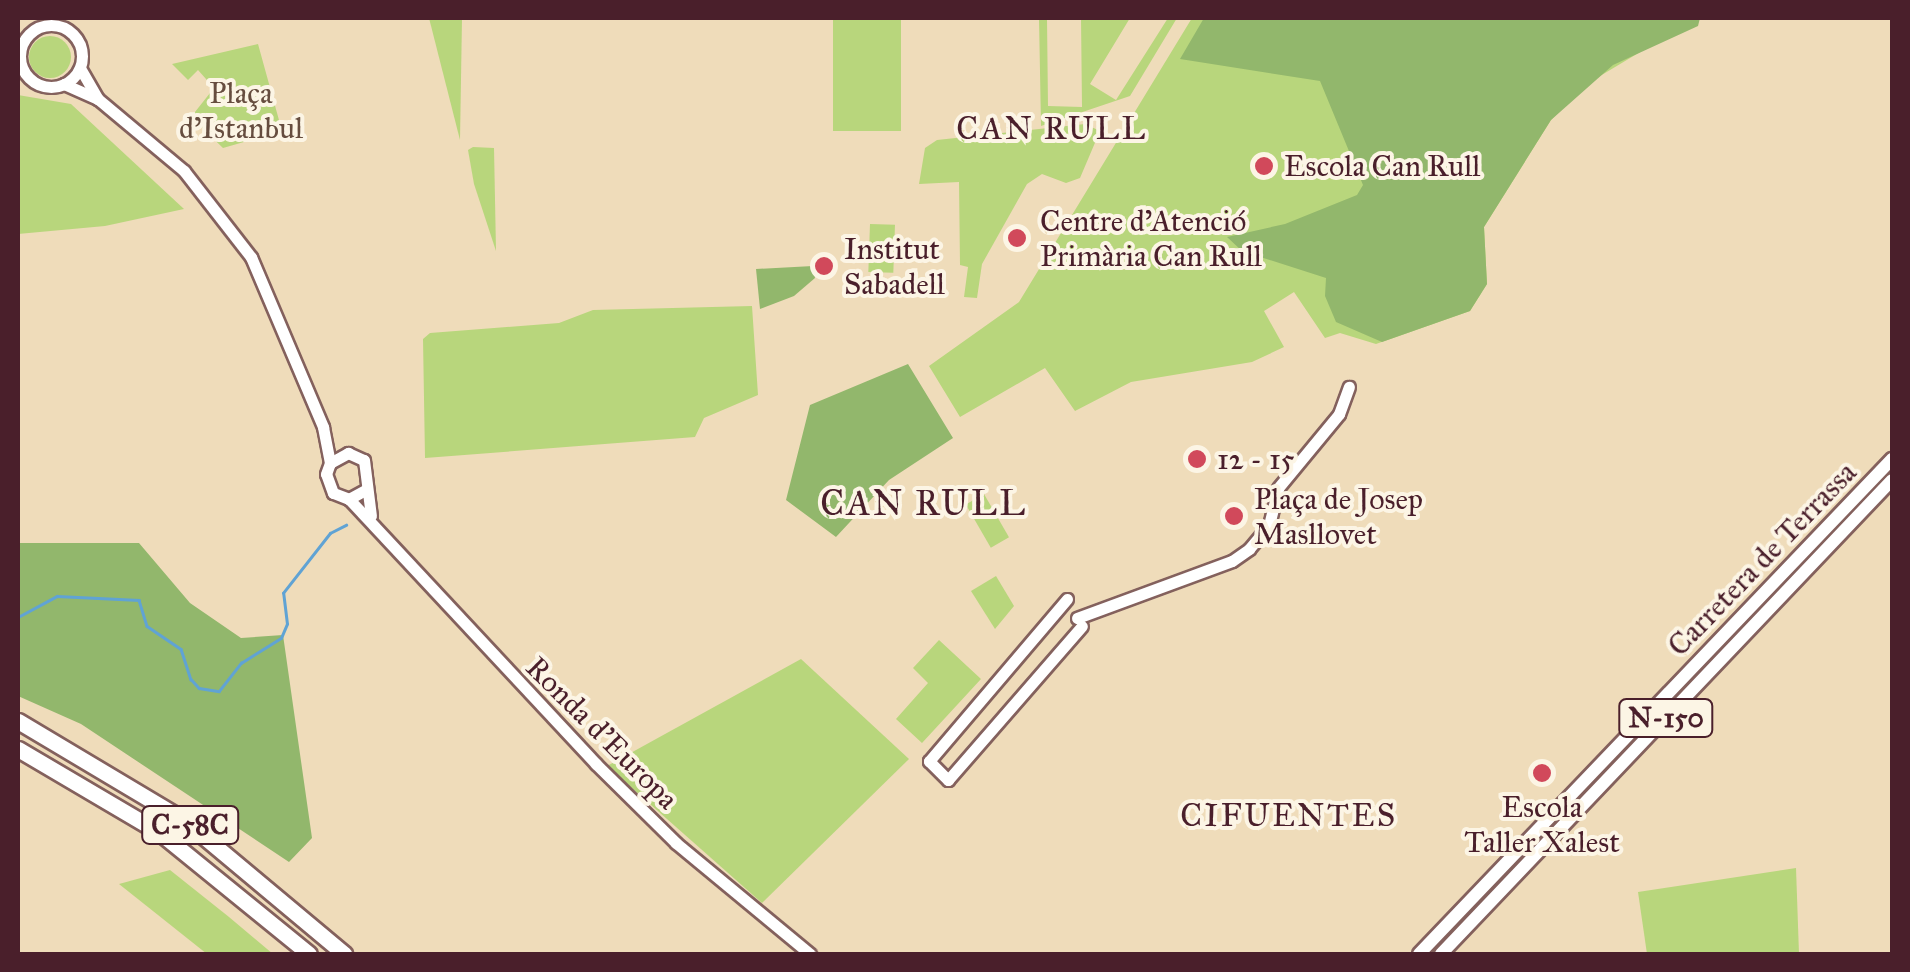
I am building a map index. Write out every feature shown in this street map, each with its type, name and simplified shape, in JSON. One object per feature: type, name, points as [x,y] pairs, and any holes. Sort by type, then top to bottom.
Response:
[{"type":"highway","name":"C-58C","points":[[18,721],[184,820],[344,954]]},
{"type":"highway","name":"C-58C","points":[[18,749],[159,832],[309,954]]},
{"type":"main road","name":"Carretera de Terrassa","points":[[1419,954],[1892,458]]},
{"type":"main road","name":"Carretera de Terrassa","points":[[1441,954],[1892,480]]},
{"type":"street","name":"Ronda d'Europa","points":[[98,98],[64,84],[37,84],[21,71],[19,51],[38,28],[56,26],[79,43],[80,68],[98,98],[184,172],[252,257],[323,427],[330,462],[328,486],[349,499],[596,764],[676,842],[810,954]]},
{"type":"street","points":[[64,84],[80,68]]},
{"type":"street","points":[[1067,599],[929,760],[948,780],[1080,622],[1232,562],[1249,549],[1269,525],[1278,488],[1339,414],[1349,387]]},
{"type":"street","name":"Ronda d'Europa","points":[[323,427],[370,469],[367,490],[377,528]]},
{"type":"street","points":[[330,462],[348,453]]},
{"type":"street","points":[[349,499],[367,490]]},
{"type":"green space","points":[[429,18],[462,18],[460,140]]},
{"type":"green space","points":[[833,18],[901,18],[901,131],[833,131]]},
{"type":"green space","points":[[1039,18],[1047,18],[1048,106],[1082,107],[1081,18],[1130,18],[1090,84],[1116,100],[1168,18],[1177,18],[1130,96],[1041,126]]},
{"type":"green space","points":[[1192,18],[1697,18],[1585,85],[1551,120],[1484,227],[1487,284],[1470,311],[1376,344],[1340,333],[1325,338],[1294,292],[1264,311],[1284,347],[1252,362],[1131,382],[1075,411],[1045,368],[960,417],[929,366],[1019,302]]},
{"type":"green space","points":[[1204,18],[1700,18],[1698,26],[1613,65],[1551,120],[1484,227],[1487,284],[1470,311],[1382,342],[1336,322],[1325,296],[1326,278],[1242,251],[1227,237],[1285,224],[1357,195],[1363,185],[1320,81],[1180,59]]},
{"type":"green space","points":[[50,36],[65,42],[71,57],[65,72],[50,78],[35,72],[29,57],[35,42]]},
{"type":"green space","name":"Plaça d'Istanbul","points":[[258,44],[282,131],[223,148],[191,117],[214,88],[198,70],[188,80],[172,64]]},
{"type":"green space","points":[[18,95],[71,104],[184,209],[105,226],[18,234]]},
{"type":"green space","points":[[1085,124],[1100,131],[1080,178],[1066,183],[1042,174],[1027,184],[982,264],[977,298],[964,297],[968,267],[960,265],[959,182],[919,184],[925,148],[937,140]]},
{"type":"green space","points":[[494,148],[496,251],[474,184],[468,150]]},
{"type":"green space","points":[[870,224],[895,225],[893,273],[868,272]]},
{"type":"green space","points":[[813,266],[815,278],[794,296],[760,309],[756,269]]},
{"type":"green space","points":[[752,306],[758,395],[704,418],[695,437],[425,458],[423,339],[430,333],[559,323],[593,310]]},
{"type":"green space","points":[[908,364],[953,438],[889,480],[836,537],[786,500],[810,405]]},
{"type":"green space","points":[[984,494],[1009,537],[991,548],[966,504]]},
{"type":"green space","points":[[18,543],[139,543],[190,603],[241,638],[283,635],[312,838],[289,862],[81,724],[18,696]]},
{"type":"green space","points":[[996,576],[1014,606],[995,629],[971,591]]},
{"type":"green space","points":[[939,640],[981,679],[922,743],[896,719],[928,683],[913,668]]},
{"type":"green space","points":[[801,659],[909,759],[762,903],[607,766]]},
{"type":"green space","points":[[1796,868],[1799,954],[1647,954],[1638,892]]},
{"type":"green space","points":[[170,870],[273,954],[207,954],[119,884]]},
{"type":"waterway","points":[[18,617],[57,596],[139,600],[147,626],[181,649],[191,679],[199,688],[219,691],[241,663],[281,638],[287,624],[283,593],[330,533],[346,525]]},
{"type":"place","name":"Escola Can Rull","points":[[1264,166]]},
{"type":"place","name":"Centre d'Atenció Primària Can Rull","points":[[1017,238]]},
{"type":"place","name":"Institut Sabadell","points":[[824,266]]},
{"type":"place","name":"12 - 15","points":[[1197,459]]},
{"type":"place","name":"Plaça de Josep Masllovet","points":[[1234,516]]},
{"type":"place","name":"Escola Taller Xalest","points":[[1542,773]]},
{"type":"district","name":"CAN RULL","points":[[1052,129]]},
{"type":"district","name":"CAN RULL","points":[[924,504]]},
{"type":"district","name":"CIFUENTES","points":[[1289,816]]}]
